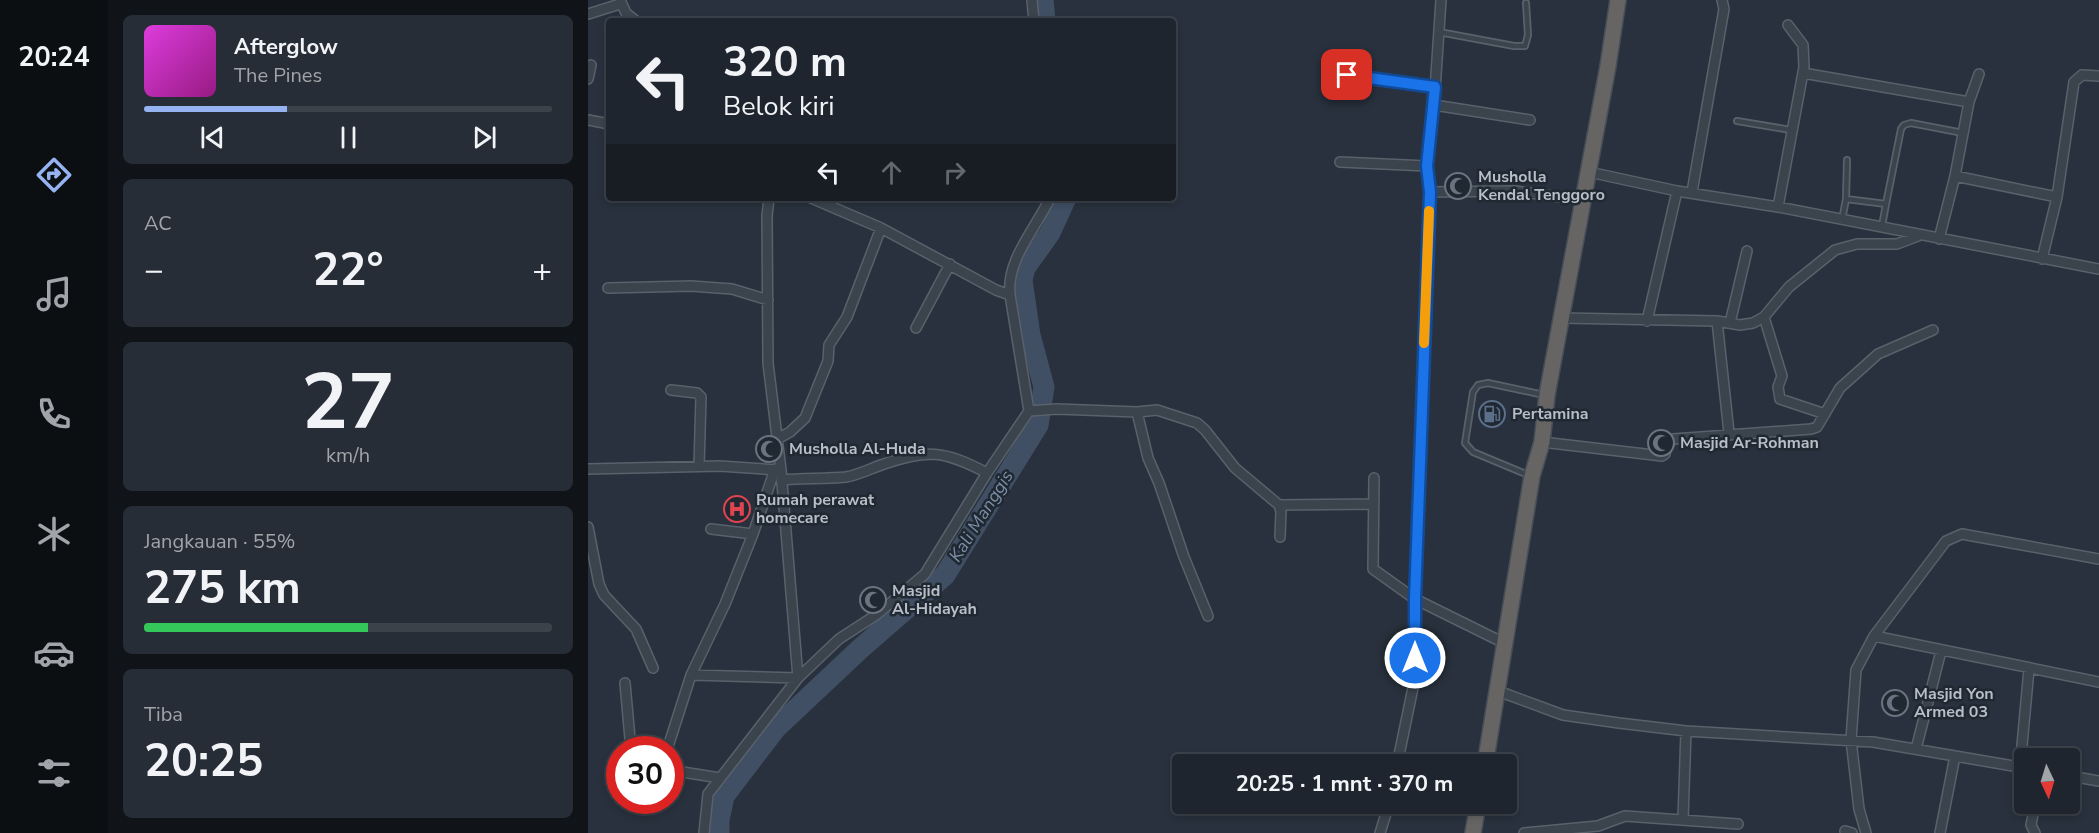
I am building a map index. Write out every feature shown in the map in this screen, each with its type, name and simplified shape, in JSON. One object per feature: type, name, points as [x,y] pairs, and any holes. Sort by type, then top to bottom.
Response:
[{"type":"highway","points":[[1487,754],[1532,476],[1542,442],[1546,395],[1589,172],[1618,0]]},
{"type":"highway","points":[[1473,833],[1476,814]]},
{"type":"street","points":[[1032,0],[1034,18]]},
{"type":"street","points":[[1399,754],[1415,678],[1415,599],[1430,192],[1427,166],[1434,105],[1441,0]]},
{"type":"street","points":[[1692,192],[1724,9],[1722,0]]},
{"type":"street","points":[[588,14],[620,2],[633,18]]},
{"type":"street","points":[[1778,207],[1803,74],[1803,45],[1798,35],[1788,25]]},
{"type":"street","points":[[588,79],[591,65]]},
{"type":"street","points":[[1803,74],[1969,102]]},
{"type":"street","points":[[1939,239],[1955,176],[1969,102],[1979,74]]},
{"type":"street","points":[[1347,75],[1435,87]]},
{"type":"street","points":[[2042,259],[2057,196],[2074,82],[2082,75],[2099,76]]},
{"type":"street","points":[[1434,105],[1530,120]]},
{"type":"street","points":[[588,120],[606,123]]},
{"type":"street","points":[[1340,162],[1427,166]]},
{"type":"street","points":[[1589,172],[1677,191],[1882,226],[1918,236],[2099,269]]},
{"type":"street","points":[[1955,176],[2057,196]]},
{"type":"street","points":[[1430,192],[1515,191],[1582,200]]},
{"type":"street","points":[[1647,321],[1677,191]]},
{"type":"street","points":[[769,201],[768,363],[798,678]]},
{"type":"street","points":[[818,201],[881,228],[996,290],[1010,295]]},
{"type":"street","points":[[704,833],[708,794],[720,778],[798,678],[839,639],[876,615],[925,573],[987,473],[1032,410],[1009,285],[1018,255],[1048,201]]},
{"type":"street","points":[[777,439],[790,432],[805,418],[828,361],[829,345],[847,316],[881,228]]},
{"type":"street","points":[[1562,318],[1753,323],[1764,317],[1789,287],[1835,250],[1857,244],[1897,244],[1918,236]]},
{"type":"street","points":[[1730,323],[1747,251]]},
{"type":"street","points":[[916,328],[950,264]]},
{"type":"street","points":[[608,288],[691,286],[732,289],[768,300]]},
{"type":"street","points":[[1764,317],[1782,376],[1778,387],[1780,399],[1825,414]]},
{"type":"street","points":[[1717,321],[1729,433]]},
{"type":"street","points":[[1542,442],[1662,456],[1673,439],[1729,433],[1811,429],[1817,427],[1840,388],[1878,354],[1933,330]]},
{"type":"street","points":[[671,390],[697,393],[701,398],[699,466]]},
{"type":"street","points":[[1032,410],[1137,412],[1157,410],[1197,423],[1206,430],[1235,468],[1279,505],[1281,511],[1280,537]]},
{"type":"street","points":[[1137,412],[1148,458],[1208,615]]},
{"type":"street","points":[[588,469],[699,466],[847,477],[908,456],[930,453],[963,460],[987,473]]},
{"type":"street","points":[[671,736],[691,675],[725,604],[779,473]]},
{"type":"street","points":[[1374,478],[1374,569],[1415,599],[1504,643]]},
{"type":"street","points":[[1279,505],[1374,504]]},
{"type":"street","points":[[588,527],[599,584],[604,595],[636,629],[653,668]]},
{"type":"street","points":[[711,529],[753,534]]},
{"type":"street","points":[[1866,833],[1859,809],[1851,740],[1856,670],[1874,636],[1946,541],[1962,534],[2099,559]]},
{"type":"street","points":[[1874,636],[2099,682]]},
{"type":"street","points":[[1916,749],[1941,651]]},
{"type":"street","points":[[2023,748],[2029,669]]},
{"type":"street","points":[[691,675],[798,678]]},
{"type":"street","points":[[625,683],[630,736]]},
{"type":"street","points":[[1498,691],[1563,715],[1686,730],[1851,740],[2014,767]]},
{"type":"street","points":[[1683,819],[1686,730]]},
{"type":"street","points":[[1940,833],[1955,756]]},
{"type":"street","points":[[684,772],[720,778]]},
{"type":"street","points":[[2080,778],[2099,781]]},
{"type":"street","points":[[1380,833],[1386,814]]},
{"type":"street","points":[[2033,814],[2031,825],[2035,833]]},
{"type":"street","points":[[1524,833],[1599,830],[1625,816],[1738,824]]},
{"type":"lane","points":[[1439,32],[1525,46],[1528,35],[1526,3]]},
{"type":"lane","points":[[1737,121],[1791,130]]},
{"type":"lane","points":[[1882,226],[1901,129],[1904,125],[1911,123],[1963,133]]},
{"type":"lane","points":[[1842,220],[1846,199],[1847,160]]},
{"type":"lane","points":[[1846,199],[1886,204]]},
{"type":"lane","points":[[1532,476],[1473,452],[1465,443],[1473,392],[1478,385],[1488,383],[1546,395]]},
{"type":"waterway","name":"Kali Manggis","points":[[1043,0],[1045,18]]},
{"type":"waterway","name":"Kali Manggis","points":[[719,833],[724,796],[776,728],[860,649],[945,575],[1038,425],[1044,387],[1030,335],[1022,280],[1025,268],[1050,233],[1065,201]]},
{"type":"slow traffic","points":[[1424,343],[1429,211]]},
{"type":"place","name":"Musholla Kendal Tenggoro","points":[[1458,186]]},
{"type":"place","name":"Pertamina","points":[[1492,414]]},
{"type":"place","name":"Masjid Ar-Rohman","points":[[1661,443]]},
{"type":"place","name":"Musholla Al-Huda","points":[[769,449]]},
{"type":"place","name":"Rumah perawat homecare","points":[[737,509]]},
{"type":"place","name":"Masjid Al-Hidayah","points":[[873,600]]},
{"type":"place","name":"Masjid Yon Armed 03","points":[[1895,703]]},
{"type":"route","points":[[1347,75],[1435,87],[1427,166],[1430,192],[1415,599],[1415,658]]}]
